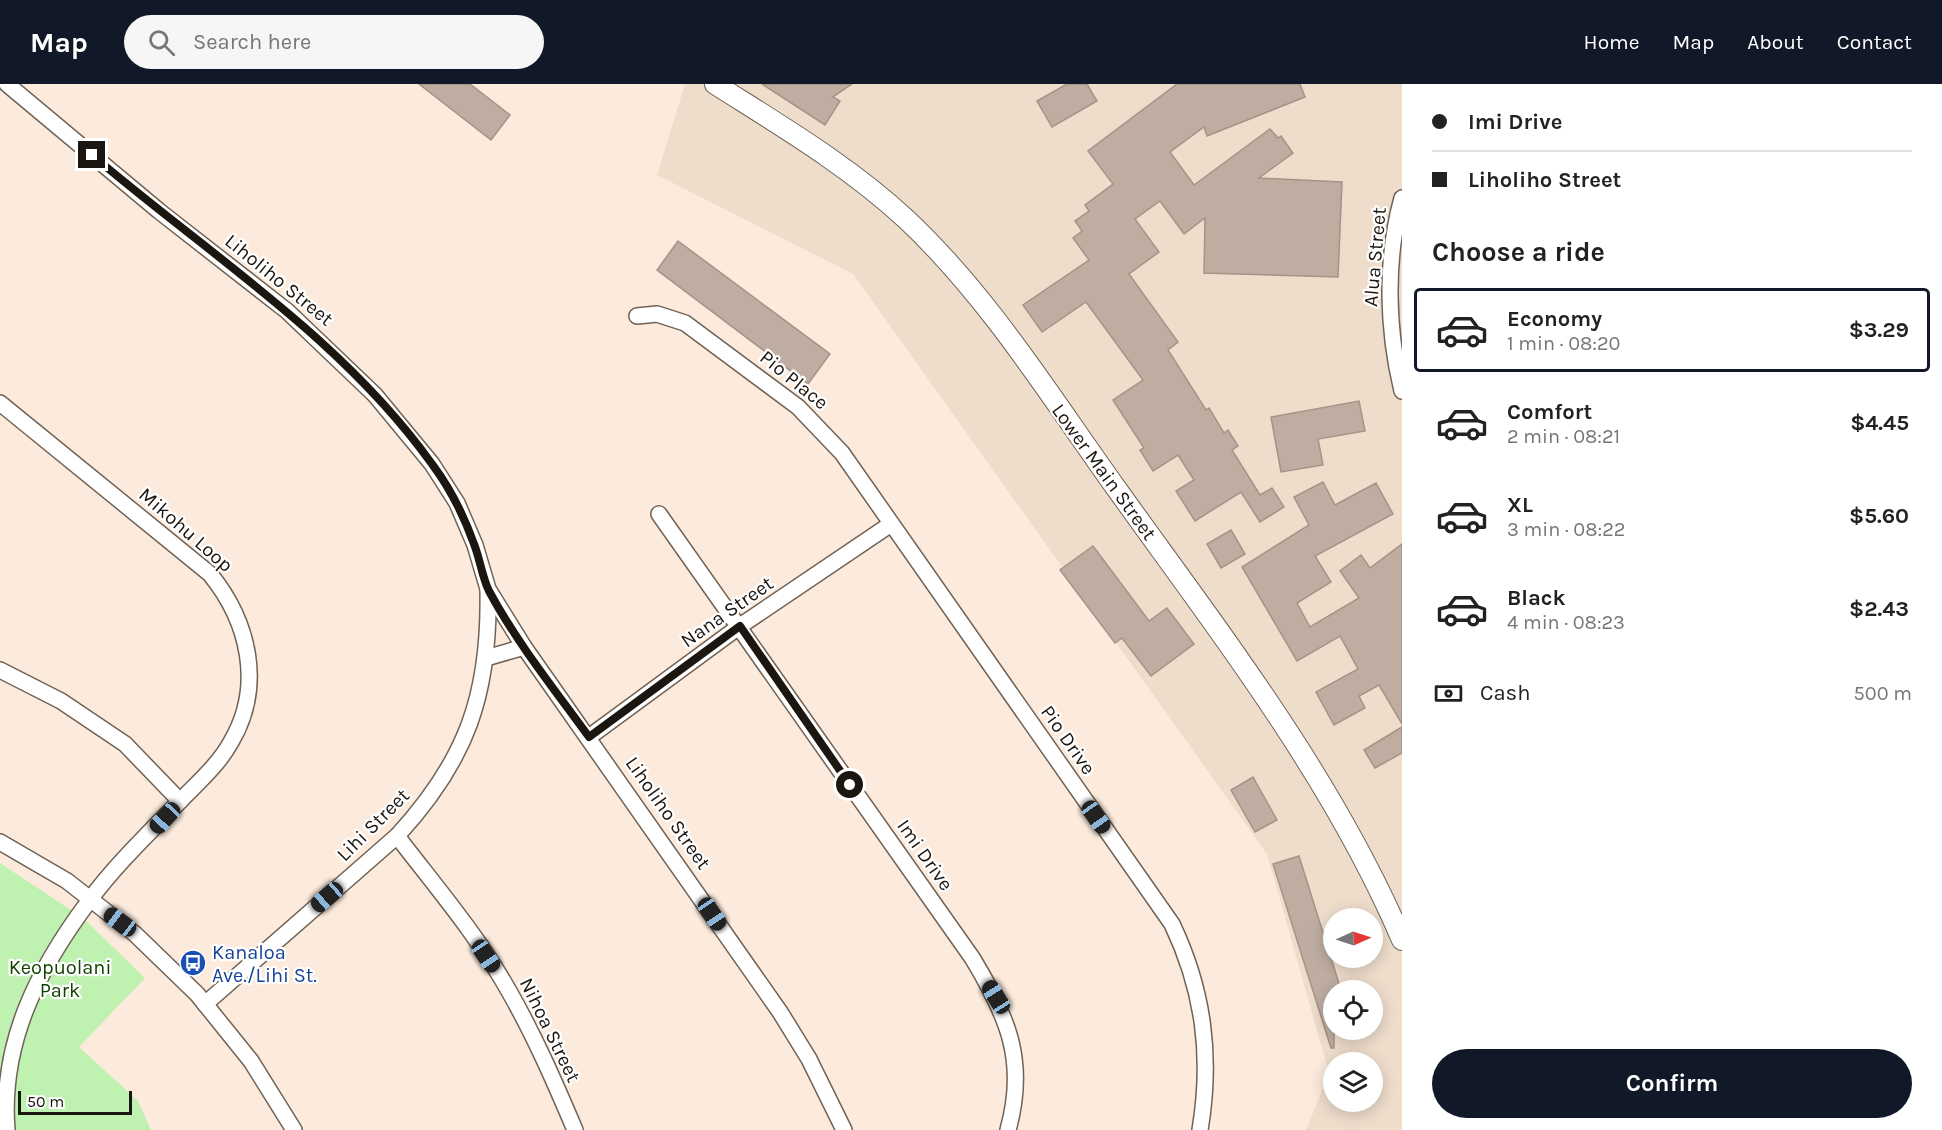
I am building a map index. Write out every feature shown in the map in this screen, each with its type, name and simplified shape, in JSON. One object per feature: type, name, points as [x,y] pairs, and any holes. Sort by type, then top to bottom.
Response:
[{"type":"street","name":"Liholiho Street","points":[[7,84],[159,212],[287,310],[375,395],[432,464],[457,503],[475,545],[488,589],[524,647],[780,1012],[809,1059],[844,1130]]},
{"type":"street","name":"Lower Main Street","points":[[715,84],[826,155],[872,190],[907,220],[970,286],[1215,627],[1332,799],[1402,940]]},
{"type":"street","name":"Alua Street","points":[[1402,201],[1393,250],[1390,305],[1395,357],[1402,391]]},
{"type":"street","name":"Pio Place","points":[[637,316],[657,314],[686,323],[798,406],[842,453],[891,524]]},
{"type":"street","name":"Mikohu Loop","points":[[0,403],[210,574],[236,611],[246,643],[250,677],[241,721],[219,760],[90,899],[30,993],[16,1030],[7,1069],[6,1130]]},
{"type":"street","name":"Imi Drive","points":[[659,514],[973,959],[996,997],[1008,1024],[1015,1052],[1017,1081],[1008,1130]]},
{"type":"street","name":"Nana Street","points":[[589,737],[740,626],[891,524]]},
{"type":"street","name":"Pio Drive","points":[[891,524],[1172,924],[1190,964],[1202,1006],[1207,1050],[1206,1094],[1200,1130]]},
{"type":"street","name":"Lihi Street","points":[[205,1004],[397,836],[419,812],[447,774],[468,730],[482,685],[489,637],[488,589]]},
{"type":"street","points":[[486,658],[524,647]]},
{"type":"street","points":[[0,670],[62,702],[125,744],[180,801]]},
{"type":"street","name":"Nihoa Street","points":[[397,836],[464,922],[510,991],[547,1066],[574,1130]]},
{"type":"street","points":[[0,842],[67,881],[135,934],[205,1004],[251,1061],[294,1130]]},
{"type":"shaded area","points":[[685,84],[1402,84],[1402,1130],[1306,1130],[1323,1088],[1323,1112],[1383,1112],[1383,1052],[1323,1052],[1267,854],[853,274],[657,175]]},
{"type":"green space","name":"Keopuolani Park","points":[[0,863],[83,918],[145,978],[79,1047],[138,1101],[151,1130],[0,1130]]},
{"type":"building","points":[[419,84],[470,84],[510,115],[491,140]]},
{"type":"building","points":[[762,84],[852,84],[833,97],[840,101],[825,125]]},
{"type":"building","points":[[1067,84],[1087,84],[1097,101],[1052,127],[1037,101]]},
{"type":"building","points":[[1177,84],[1300,84],[1305,97],[1207,136],[1204,127],[1170,152],[1194,185],[1270,129],[1278,138],[1281,136],[1293,153],[1259,178],[1342,182],[1338,277],[1204,273],[1205,218],[1184,234],[1160,201],[1135,219],[1159,252],[1129,274],[1178,342],[1168,350],[1206,410],[1209,408],[1224,433],[1228,430],[1238,446],[1232,450],[1260,495],[1272,488],[1284,507],[1260,522],[1241,492],[1195,521],[1176,491],[1194,480],[1178,455],[1153,471],[1140,450],[1144,448],[1113,400],[1143,380],[1086,302],[1042,332],[1023,305],[1089,260],[1073,238],[1082,231],[1075,221],[1089,211],[1085,205],[1113,184],[1088,151]]},
{"type":"building","points":[[678,241],[830,354],[808,384],[657,270]]},
{"type":"building","points":[[1359,401],[1365,431],[1318,439],[1323,465],[1281,472],[1271,417]]},
{"type":"building","points":[[1323,482],[1335,505],[1376,483],[1393,514],[1315,556],[1331,582],[1297,603],[1310,627],[1359,598],[1340,571],[1361,555],[1370,568],[1402,544],[1402,724],[1379,685],[1359,696],[1365,708],[1334,725],[1316,692],[1358,669],[1340,636],[1297,661],[1242,567],[1309,525],[1294,497]]},
{"type":"building","points":[[1231,530],[1245,554],[1221,568],[1207,544]]},
{"type":"building","points":[[1093,546],[1149,621],[1167,608],[1194,644],[1151,676],[1122,638],[1115,643],[1060,570]]},
{"type":"building","points":[[1402,727],[1402,753],[1375,768],[1364,750]]},
{"type":"building","points":[[1253,777],[1277,820],[1255,832],[1231,790]]},
{"type":"building","points":[[1299,856],[1323,933],[1323,968],[1334,968],[1338,980],[1323,980],[1323,1023],[1273,864]]},
{"type":"building","points":[[1328,1040],[1334,1040],[1334,1048],[1331,1048]]},
{"type":"place","name":"Kanaloa Ave./Lihi St.","points":[[193,963]]},
{"type":"route","points":[[92,155],[159,212],[287,310],[375,395],[432,464],[457,503],[475,545],[488,589],[524,647],[589,737],[740,626],[850,785]]}]
